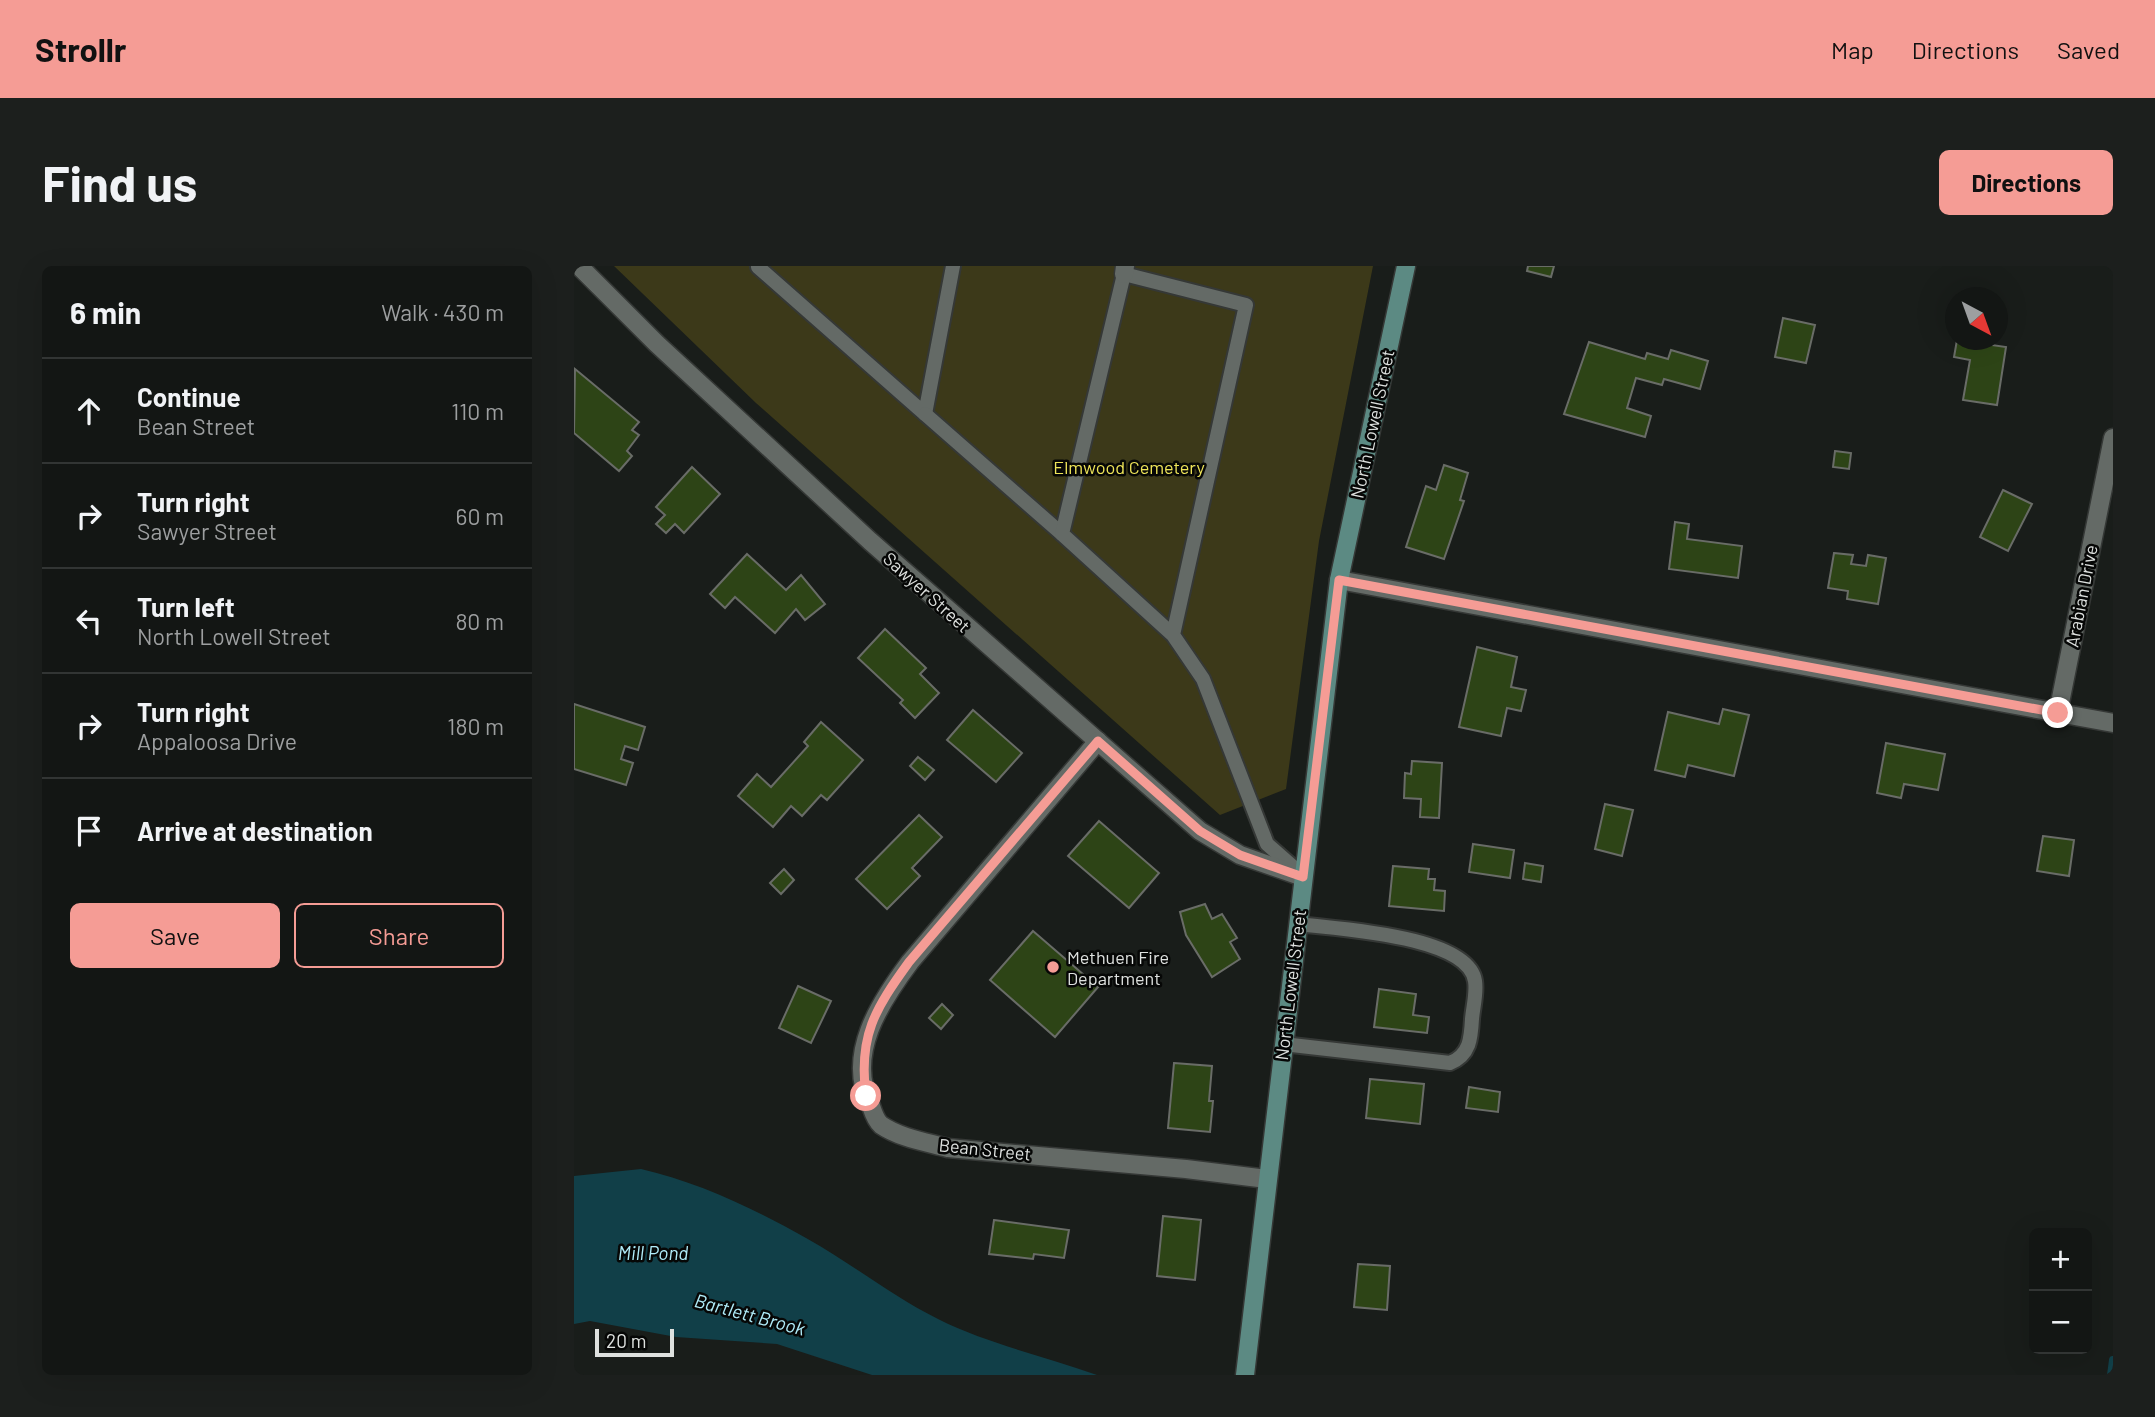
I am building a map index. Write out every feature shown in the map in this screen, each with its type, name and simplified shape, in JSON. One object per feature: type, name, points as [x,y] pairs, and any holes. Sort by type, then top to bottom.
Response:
[{"type":"main road","name":"North Lowell Street","points":[[1245,1375],[1339,580],[1406,266]]},
{"type":"street","name":"Sawyer Street","points":[[579,266],[657,344],[850,523],[1200,831],[1240,855],[1303,877]]},
{"type":"street","name":"Arabian Drive","points":[[2058,713],[2113,438]]},
{"type":"street","points":[[1339,580],[2113,723]]},
{"type":"street","name":"Bean Street","points":[[1098,741],[909,962],[884,997],[869,1030],[862,1064],[866,1096],[879,1124],[913,1139],[948,1147],[1186,1168],[1267,1179]]},
{"type":"lane","points":[[758,266],[1173,635],[1203,679],[1267,844],[1303,877]]},
{"type":"lane","points":[[925,414],[953,266]]},
{"type":"lane","points":[[1062,534],[1124,270],[1246,305],[1173,635]]},
{"type":"lane","points":[[1283,1044],[1450,1063],[1458,1060],[1470,1045],[1475,980],[1466,965],[1446,950],[1410,939],[1298,924]]},
{"type":"green space","name":"Elmwood Cemetery","points":[[614,266],[1373,266],[1319,541],[1286,789],[1220,815],[756,403]]},
{"type":"water","name":"Mill Pond","points":[[641,1169],[705,1189],[767,1217],[823,1248],[921,1310],[957,1328],[1097,1375],[872,1375],[777,1344],[676,1337],[590,1321],[574,1324],[574,1176]]},
{"type":"building","points":[[1528,266],[1554,266],[1551,277],[1527,271]]},
{"type":"building","points":[[1783,318],[1815,325],[1806,363],[1775,357]]},
{"type":"building","points":[[1589,342],[1645,359],[1647,353],[1668,359],[1671,350],[1708,361],[1700,389],[1664,379],[1662,385],[1636,378],[1627,408],[1651,416],[1645,437],[1564,414]]},
{"type":"building","points":[[1955,350],[2006,350],[1997,405],[1963,400],[1970,360],[1954,357]]},
{"type":"building","points":[[575,369],[639,422],[632,430],[639,435],[627,451],[632,456],[619,471],[574,433]]},
{"type":"building","points":[[1835,451],[1851,453],[1849,469],[1833,467]]},
{"type":"building","points":[[1444,465],[1468,473],[1460,500],[1464,501],[1444,559],[1406,547],[1426,486],[1436,490]]},
{"type":"building","points":[[692,467],[720,494],[684,533],[675,524],[666,533],[656,524],[665,515],[656,507]]},
{"type":"building","points":[[2003,490],[2032,504],[2008,551],[1980,537]]},
{"type":"building","points":[[1675,522],[1689,524],[1687,539],[1742,546],[1738,578],[1669,569]]},
{"type":"building","points":[[1834,553],[1853,555],[1851,564],[1866,566],[1868,555],[1886,558],[1878,604],[1847,599],[1848,591],[1828,588]]},
{"type":"building","points":[[747,554],[786,590],[801,575],[825,604],[805,620],[796,609],[775,633],[735,597],[725,608],[710,594]]},
{"type":"building","points":[[885,629],[926,668],[920,674],[939,693],[915,718],[900,703],[903,700],[858,658]]},
{"type":"building","points":[[1477,647],[1517,657],[1511,687],[1526,690],[1521,711],[1507,708],[1501,736],[1459,727]]},
{"type":"building","points":[[574,704],[645,727],[638,750],[625,746],[621,759],[633,763],[626,785],[574,769]]},
{"type":"building","points":[[1723,709],[1749,715],[1734,776],[1688,765],[1685,777],[1655,770],[1668,712],[1719,724]]},
{"type":"building","points":[[973,710],[1022,753],[996,782],[947,740]]},
{"type":"building","points":[[821,722],[863,760],[827,800],[821,795],[802,816],[791,806],[773,827],[738,796],[757,774],[771,787],[808,746],[804,742]]},
{"type":"building","points":[[1886,743],[1945,754],[1938,790],[1904,784],[1901,798],[1877,793]]},
{"type":"building","points":[[918,757],[934,770],[925,780],[910,766]]},
{"type":"building","points":[[1412,761],[1442,763],[1439,818],[1420,817],[1421,799],[1404,798],[1405,773],[1411,774]]},
{"type":"building","points":[[1605,804],[1633,810],[1622,856],[1595,849]]},
{"type":"building","points":[[919,815],[942,837],[912,868],[920,876],[887,909],[856,879]]},
{"type":"building","points":[[1099,821],[1159,873],[1129,908],[1068,856]]},
{"type":"building","points":[[2043,836],[2074,840],[2069,876],[2037,871]]},
{"type":"building","points":[[1473,844],[1514,850],[1510,878],[1469,872]]},
{"type":"building","points":[[1525,863],[1543,866],[1541,882],[1523,879]]},
{"type":"building","points":[[1393,866],[1429,869],[1428,879],[1435,879],[1434,890],[1445,891],[1444,911],[1389,906]]},
{"type":"building","points":[[784,869],[794,880],[781,894],[770,883]]},
{"type":"building","points":[[1205,904],[1212,919],[1222,914],[1237,938],[1230,942],[1240,959],[1212,977],[1186,935],[1180,912]]},
{"type":"building","points":[[1033,931],[1098,987],[1055,1037],[990,980]]},
{"type":"building","points":[[798,986],[831,1001],[811,1043],[779,1028]]},
{"type":"building","points":[[1379,989],[1416,994],[1413,1015],[1429,1017],[1427,1033],[1374,1027]]},
{"type":"building","points":[[942,1004],[953,1015],[941,1029],[929,1018]]},
{"type":"building","points":[[1174,1063],[1212,1066],[1210,1132],[1168,1128]]},
{"type":"building","points":[[1370,1079],[1424,1084],[1420,1124],[1366,1118]]},
{"type":"building","points":[[1469,1087],[1500,1092],[1498,1112],[1466,1108]]},
{"type":"building","points":[[1163,1216],[1201,1220],[1195,1280],[1157,1276]]},
{"type":"building","points":[[994,1220],[1069,1230],[1064,1258],[1034,1254],[1033,1259],[989,1254]]},
{"type":"building","points":[[1358,1264],[1390,1266],[1387,1310],[1354,1307]]},
{"type":"waterway","name":"Bartlett Brook","points":[[2111,1375],[2113,1360]]},
{"type":"place","name":"Methuen Fire Department","points":[[1053,967]]},
{"type":"route","points":[[866,1096],[862,1064],[869,1030],[884,997],[909,962],[1098,741],[1200,831],[1240,855],[1303,877],[1339,580],[2058,713]]}]
